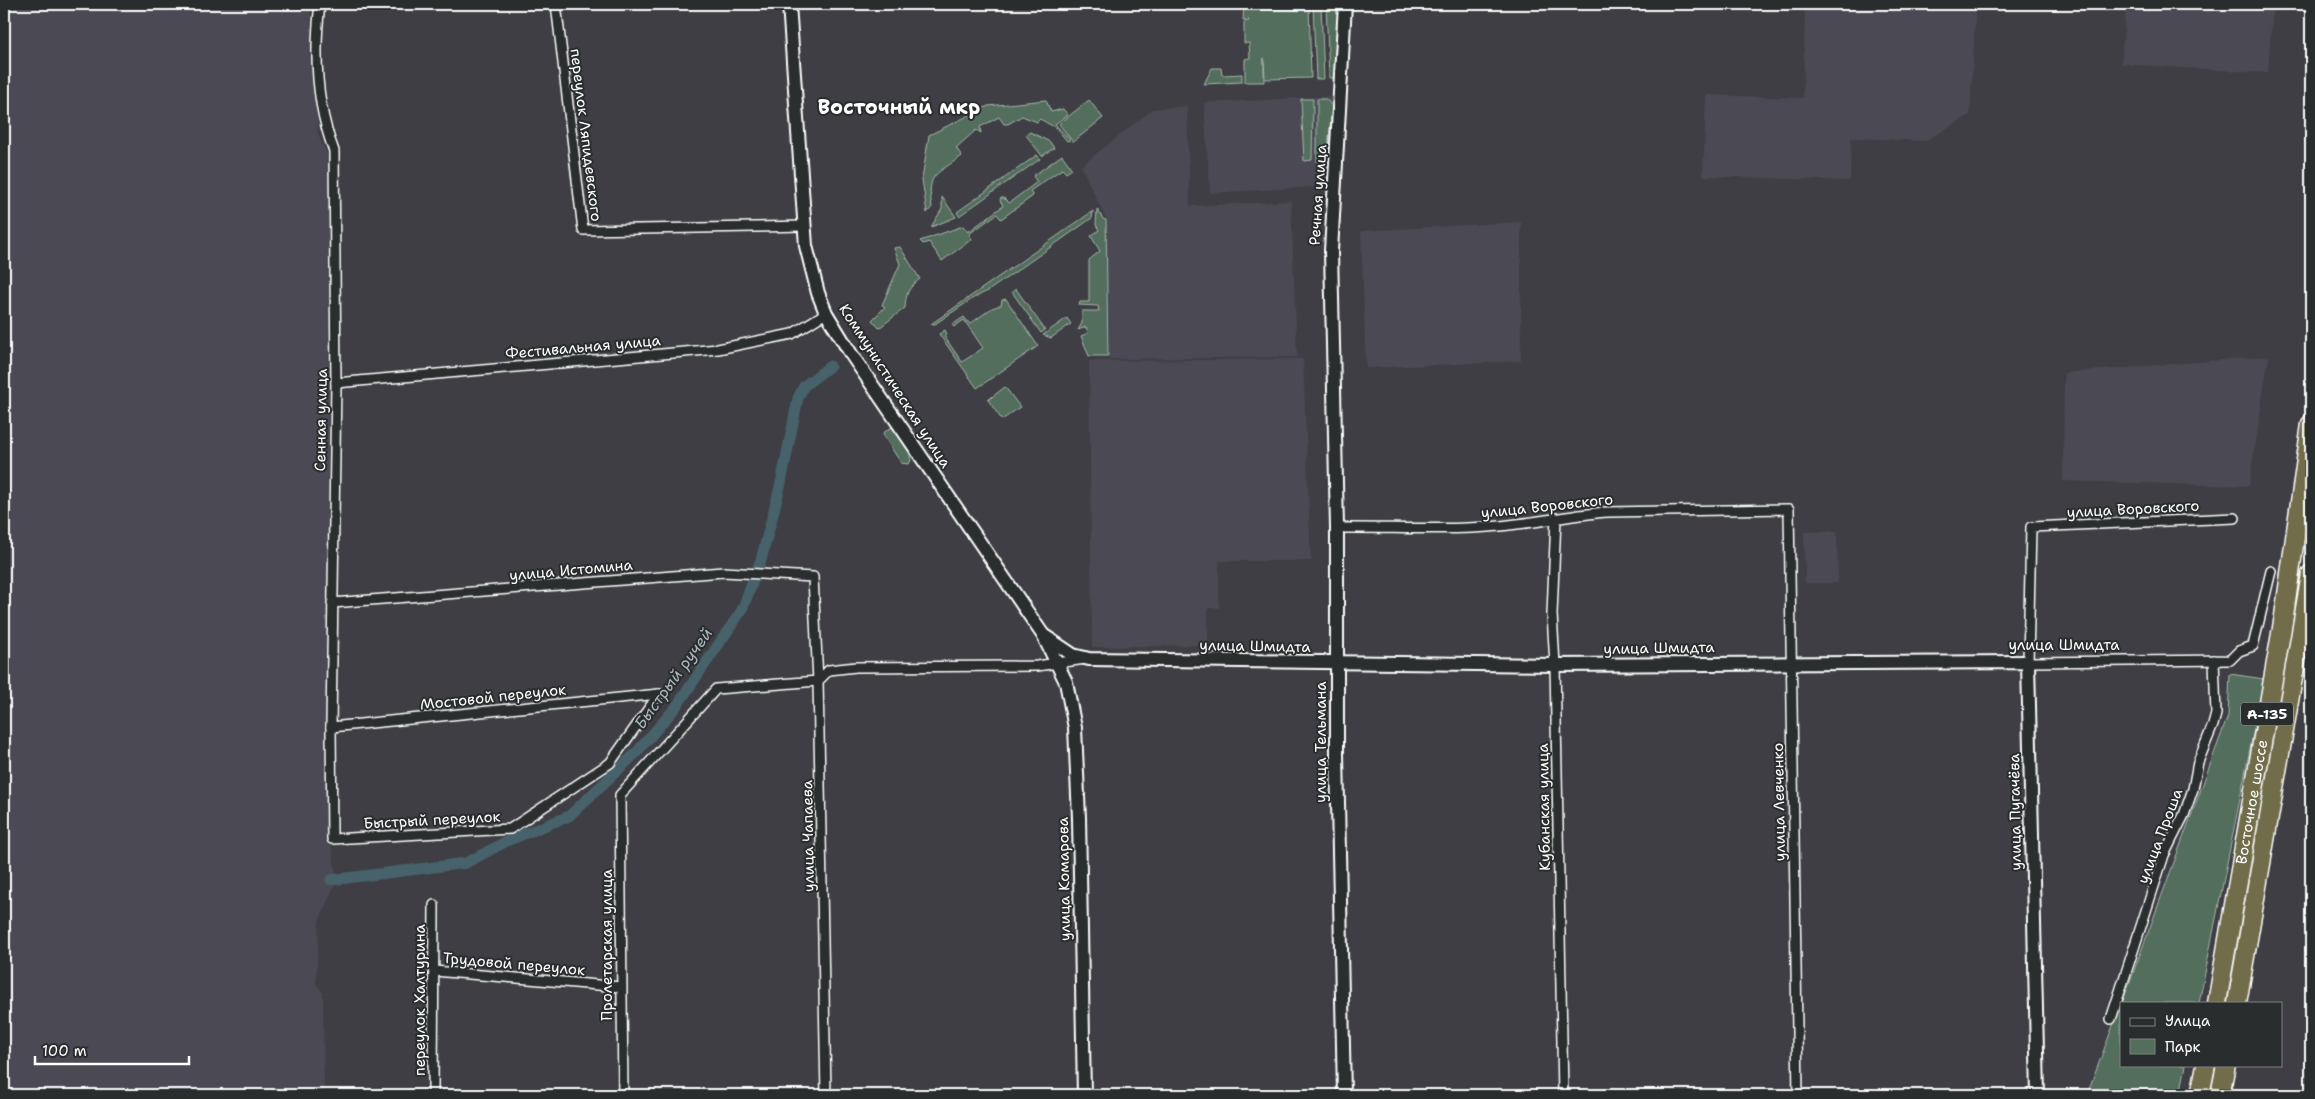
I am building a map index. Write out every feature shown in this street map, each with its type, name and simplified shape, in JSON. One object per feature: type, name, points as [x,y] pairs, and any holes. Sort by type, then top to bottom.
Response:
[{"type":"highway","name":"Восточное шоссе","points":[[2218,1002],[2284,616],[2311,424]]},
{"type":"highway","name":"Восточное шоссе","points":[[2236,1002],[2311,574]]},
{"type":"highway","points":[[2200,1095],[2206,1066]]},
{"type":"highway","points":[[2220,1095],[2226,1066]]},
{"type":"street","name":"Сенная улица","points":[[320,4],[318,23],[318,84],[324,126],[334,151],[336,383],[330,727],[332,839]]},
{"type":"street","name":"переулок Ляпидевского","points":[[556,4],[583,230],[805,226]]},
{"type":"street","name":"Коммунистическая улица","points":[[789,4],[805,226],[811,268],[826,313],[850,354],[1043,635],[1058,664]]},
{"type":"street","name":"Речная улица","points":[[1334,389],[1331,233],[1345,4]]},
{"type":"street","name":"Фестивальная улица","points":[[336,383],[718,349],[792,334],[826,313]]},
{"type":"street","name":"улица Тельмана","points":[[1334,389],[1337,528],[1337,764],[1344,1095]]},
{"type":"street","name":"улица Воровского","points":[[1337,528],[1482,527],[1608,512],[1789,509]]},
{"type":"street","name":"улица Левченко","points":[[1789,509],[1798,1095]]},
{"type":"street","name":"Кубанская улица","points":[[1556,518],[1552,614],[1555,665],[1563,1095]]},
{"type":"street","name":"улица Воровского","points":[[2032,527],[2235,518]]},
{"type":"street","name":"улица Пугачёва","points":[[2032,527],[2028,662],[2038,1095]]},
{"type":"street","name":"улица Шмидта","points":[[818,681],[829,670],[856,667],[1037,666],[1089,659],[1555,665],[2230,660],[2239,651],[2253,646],[2271,571]]},
{"type":"street","name":"улица Истомина","points":[[332,604],[723,572],[813,576]]},
{"type":"street","name":"улица Чапаева","points":[[813,576],[818,681],[826,1095]]},
{"type":"street","name":"улица Шмидта","points":[[1043,635],[1074,655],[1089,659]]},
{"type":"street","name":"улица Проша","points":[[2111,1018],[2164,855],[2184,815],[2193,789],[2198,762],[2213,725],[2216,714],[2214,660]]},
{"type":"street","name":"улица Комарова","points":[[1058,664],[1072,702],[1077,772],[1084,1095]]},
{"type":"street","name":"Пролетарская улица","points":[[623,1095],[620,796],[716,689],[818,681]]},
{"type":"street","name":"Мостовой переулок","points":[[330,727],[659,694]]},
{"type":"street","name":"Быстрый переулок","points":[[332,839],[510,829],[610,763],[659,694]]},
{"type":"street","name":"переулок Халтурина","points":[[433,1095],[434,905]]},
{"type":"street","name":"Трудовой переулок","points":[[434,971],[621,988]]},
{"type":"shaded area","points":[[4,4],[310,4],[318,134],[329,159],[327,727],[329,832],[337,880],[319,921],[316,983],[323,993],[324,1095],[4,1095]]},
{"type":"shaded area","points":[[1805,4],[1976,4],[1970,115],[1925,141],[1851,138],[1850,181],[1703,176],[1706,95],[1803,98]]},
{"type":"shaded area","points":[[2126,4],[2273,4],[2268,73],[2121,64]]},
{"type":"shaded area","points":[[1338,96],[1327,186],[1210,193],[1204,103]]},
{"type":"shaded area","points":[[1187,106],[1190,206],[1291,201],[1297,357],[1109,359],[1106,219],[1081,166],[1153,109]]},
{"type":"shaded area","points":[[1521,222],[1521,361],[1366,368],[1361,231]]},
{"type":"shaded area","points":[[2269,356],[2249,486],[2063,481],[2064,373]]},
{"type":"shaded area","points":[[1303,359],[1311,561],[1219,561],[1219,608],[1208,608],[1208,645],[1092,647],[1089,361]]},
{"type":"shaded area","points":[[1837,531],[1838,583],[1805,583],[1804,532]]},
{"type":"green space","points":[[1244,4],[1262,4],[1263,6],[1309,4],[1311,78],[1265,79],[1264,58],[1264,82],[1245,82],[1245,59],[1250,58],[1249,43],[1244,43],[1244,22],[1249,21],[1248,19],[1243,20]]},
{"type":"green space","points":[[1326,4],[1335,4],[1339,8],[1336,78],[1329,78]]},
{"type":"green space","points":[[1313,5],[1321,5],[1324,79],[1316,79]]},
{"type":"green space","points":[[1212,68],[1221,68],[1222,75],[1242,74],[1242,82],[1204,84]]},
{"type":"green space","points":[[1301,99],[1313,99],[1312,160],[1304,161]]},
{"type":"green space","points":[[1317,99],[1326,99],[1332,106],[1326,171],[1317,162]]},
{"type":"green space","points":[[1046,100],[1051,112],[1063,109],[1068,115],[1055,124],[1070,140],[1067,141],[1056,128],[1040,119],[1037,122],[1022,116],[1008,124],[1004,124],[999,117],[980,127],[981,133],[976,130],[956,148],[962,156],[935,176],[930,187],[932,207],[927,213],[922,179],[929,135],[988,106]]},
{"type":"green space","points":[[1089,100],[1103,118],[1073,142],[1059,124]]},
{"type":"green space","points":[[1030,132],[1050,142],[1054,148],[1042,156],[1026,135]]},
{"type":"green space","points":[[1037,155],[1040,159],[959,216],[957,212]]},
{"type":"green space","points":[[1062,155],[1072,169],[1066,173],[1062,169],[1030,191],[1033,196],[1001,219],[997,214],[969,234],[972,239],[942,261],[929,242],[923,244],[920,241],[963,226],[968,232],[1003,206],[1001,198],[1004,198],[1009,203],[1037,182],[1033,176]]},
{"type":"green space","points":[[942,197],[956,217],[931,227],[942,209]]},
{"type":"green space","points":[[1097,209],[1103,219],[1106,220],[1108,356],[1089,356],[1081,336],[1088,333],[1086,327],[1078,330],[1082,323],[1082,311],[1099,311],[1098,306],[1079,305],[1080,302],[1089,302],[1089,260],[1100,251],[1091,236],[1099,230],[1096,225]]},
{"type":"green space","points":[[1093,211],[1092,218],[988,291],[975,297],[935,324],[931,324]]},
{"type":"green space","points":[[900,247],[920,279],[908,291],[905,308],[879,328],[872,320],[885,307],[882,305],[900,264],[894,248]]},
{"type":"green space","points":[[1016,289],[1045,330],[1041,333],[1012,292]]},
{"type":"green space","points":[[1006,299],[1038,346],[977,388],[939,334],[945,330],[947,334],[944,336],[962,362],[983,348],[964,320],[954,327],[952,325],[964,317],[970,324],[992,308],[1001,305],[1002,300]]},
{"type":"green space","points":[[1067,318],[1071,324],[1051,338],[1043,335]]},
{"type":"green space","points":[[1005,387],[1020,407],[1002,420],[988,400]]},
{"type":"green space","points":[[892,427],[909,450],[911,461],[908,464],[901,463],[885,438],[883,433]]},
{"type":"green space","points":[[2230,674],[2264,679],[2199,1002],[2122,1002],[2228,716]]},
{"type":"green space","points":[[2120,1007],[2120,1066],[2186,1066],[2180,1095],[2087,1095]]},
{"type":"waterway","name":"Быстрый ручей","points":[[331,880],[466,863],[507,841],[569,816],[636,753],[676,707],[742,610],[761,560],[781,483],[798,398],[804,386],[830,366]]},
{"type":"railway","points":[[4,29],[9,4]]},
{"type":"district","name":"Восточный мкр","points":[[899,107]]}]
